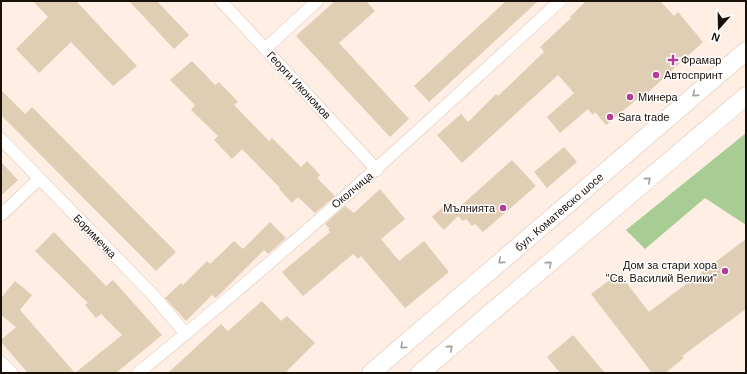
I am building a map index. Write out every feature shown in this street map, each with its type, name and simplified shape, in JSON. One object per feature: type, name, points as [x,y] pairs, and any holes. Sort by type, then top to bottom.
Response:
[{"type":"main road","name":"бул. Коматевско шосе","points":[[371,373],[746,51]]},
{"type":"main road","points":[[420,373],[746,96]]},
{"type":"street","name":"Георги Икономов","points":[[221,1],[377,170]]},
{"type":"street","points":[[265,49],[317,1]]},
{"type":"street","name":"Околчица","points":[[138,373],[186,334],[377,170],[560,1]]},
{"type":"street","name":"Боримечка","points":[[1,139],[153,295],[186,334]]},
{"type":"street","points":[[1,215],[39,179]]},
{"type":"street","points":[[1,362],[12,373]]},
{"type":"green space","points":[[746,133],[746,225],[705,198],[645,249],[626,230]]},
{"type":"building","points":[[33,1],[76,1],[137,66],[113,86],[71,42],[39,73],[16,49],[48,17]]},
{"type":"building","points":[[129,1],[157,1],[189,35],[174,49]]},
{"type":"building","points":[[335,1],[366,1],[375,11],[339,43],[409,119],[390,137],[296,36]]},
{"type":"building","points":[[506,1],[538,1],[429,102],[414,86]]},
{"type":"building","points":[[586,1],[660,1],[674,16],[678,12],[703,42],[644,96],[643,94],[606,125],[595,112],[593,115],[588,109],[560,133],[547,117],[574,93],[558,75],[462,163],[437,135],[461,114],[468,122],[496,94],[498,96],[544,52],[540,47],[571,18],[570,17]]},
{"type":"building","points":[[192,61],[215,85],[219,82],[238,102],[234,105],[269,141],[272,138],[301,167],[307,161],[320,175],[317,178],[335,196],[315,213],[298,197],[292,203],[279,189],[280,188],[242,149],[232,159],[214,140],[218,136],[191,110],[195,105],[170,80]]},
{"type":"building","points":[[1,90],[25,114],[32,107],[176,252],[156,271],[1,115]]},
{"type":"building","points":[[564,147],[577,162],[547,188],[534,172]]},
{"type":"building","points":[[512,160],[536,186],[483,232],[475,224],[472,226],[466,219],[463,221],[458,216],[444,230],[432,217],[447,203],[455,211]]},
{"type":"building","points":[[1,162],[18,180],[1,196]]},
{"type":"building","points":[[380,189],[405,219],[381,239],[399,261],[424,241],[449,272],[405,308],[361,256],[358,259],[353,254],[303,296],[282,272],[330,232],[328,230],[330,229],[325,224],[345,206],[354,213]]},
{"type":"building","points":[[270,222],[286,238],[268,254],[264,250],[216,298],[212,295],[186,321],[165,298],[181,283],[183,285],[207,261],[210,264],[234,241],[243,249]]},
{"type":"building","points":[[54,232],[106,286],[113,280],[162,335],[116,373],[75,373],[122,335],[101,314],[96,318],[85,305],[88,303],[35,251]]},
{"type":"building","points":[[746,239],[746,309],[682,356],[684,358],[665,373],[652,373],[591,294],[619,273],[649,312]]},
{"type":"building","points":[[15,281],[32,295],[20,310],[75,373],[28,373],[1,342],[1,340],[16,327],[1,315],[1,298]]},
{"type":"building","points":[[262,301],[281,321],[287,316],[315,343],[285,373],[168,373],[221,324],[228,331]]},
{"type":"building","points":[[573,335],[605,373],[560,373],[547,357]]},
{"type":"place","name":"Фрамар","points":[[673,60]]},
{"type":"place","name":"Автоспринт","points":[[656,75]]},
{"type":"place","name":"Минера","points":[[630,97]]},
{"type":"place","name":"Sara trade","points":[[610,117]]},
{"type":"place","name":"Мълнията","points":[[503,208]]},
{"type":"place","name":"Дом за стари хора \"Св. Василий Велики\"","points":[[725,271]]}]
